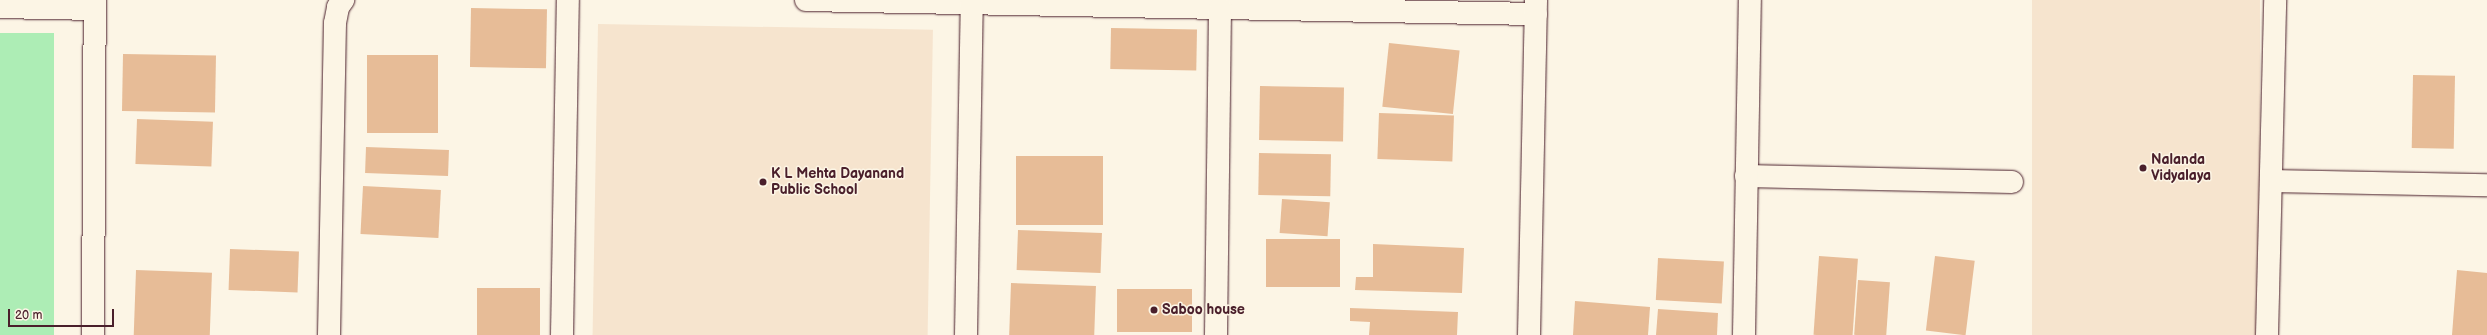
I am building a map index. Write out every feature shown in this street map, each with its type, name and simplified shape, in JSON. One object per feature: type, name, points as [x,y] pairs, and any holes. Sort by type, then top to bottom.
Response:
[{"type":"street","points":[[329,335],[335,23],[338,7],[343,0]]},
{"type":"street","points":[[562,335],[568,0]]},
{"type":"street","points":[[806,0],[1220,8],[1536,7],[1529,335]]},
{"type":"street","points":[[1744,335],[1750,0]]},
{"type":"street","points":[[2267,335],[2275,0]]},
{"type":"street","points":[[966,335],[972,3]]},
{"type":"street","points":[[0,7],[95,4],[93,335]]},
{"type":"street","points":[[1216,335],[1220,8]]},
{"type":"street","points":[[1746,176],[2012,182]]},
{"type":"street","points":[[2271,181],[2487,185]]},
{"type":"shaded area","name":"Nalanda Vidyalaya","points":[[2032,0],[2260,0],[2260,335],[2032,335]]},
{"type":"shaded area","name":"K L Mehta Dayanand Public School","points":[[598,24],[933,30],[928,335],[593,335]]},
{"type":"green space","points":[[0,33],[54,33],[54,335],[0,335]]},
{"type":"building","points":[[471,8],[547,9],[546,68],[470,67]]},
{"type":"building","points":[[1111,28],[1197,30],[1196,70],[1110,69]]},
{"type":"building","points":[[1389,43],[1460,50],[1453,114],[1382,107]]},
{"type":"building","points":[[123,54],[216,56],[215,113],[122,111]]},
{"type":"building","points":[[367,55],[438,55],[438,133],[367,133]]},
{"type":"building","points":[[2413,75],[2455,76],[2454,149],[2412,148]]},
{"type":"building","points":[[1260,86],[1344,87],[1343,141],[1259,140]]},
{"type":"building","points":[[1379,113],[1454,116],[1452,162],[1377,159]]},
{"type":"building","points":[[137,119],[213,122],[211,167],[135,164]]},
{"type":"building","points":[[366,147],[449,150],[448,176],[365,173]]},
{"type":"building","points":[[1259,153],[1331,154],[1330,196],[1258,195]]},
{"type":"building","points":[[1016,156],[1103,156],[1103,225],[1016,225]]},
{"type":"building","points":[[363,186],[441,190],[438,238],[360,234]]},
{"type":"building","points":[[1282,199],[1330,202],[1328,236],[1280,233]]},
{"type":"building","points":[[1018,230],[1102,233],[1101,273],[1017,270]]},
{"type":"building","points":[[1266,239],[1340,239],[1340,287],[1266,287]]},
{"type":"building","points":[[1373,244],[1464,248],[1462,293],[1355,290],[1356,277],[1373,277]]},
{"type":"building","points":[[230,249],[299,251],[298,292],[229,290]]},
{"type":"building","points":[[1819,256],[1858,259],[1853,335],[1813,335]]},
{"type":"building","points":[[1935,256],[1975,261],[1966,335],[1926,330]]},
{"type":"building","points":[[1658,258],[1724,261],[1722,303],[1656,300]]},
{"type":"building","points":[[136,270],[212,273],[210,335],[134,335]]},
{"type":"building","points":[[2457,270],[2487,273],[2487,335],[2452,335]]},
{"type":"building","points":[[1858,280],[1890,282],[1886,335],[1854,335]]},
{"type":"building","points":[[1011,283],[1096,286],[1094,335],[1009,335]]},
{"type":"building","points":[[477,288],[540,288],[540,335],[477,335]]},
{"type":"building","name":"Saboo house","points":[[1117,289],[1192,289],[1192,332],[1117,332]]},
{"type":"building","points":[[1575,301],[1650,307],[1648,335],[1573,335]]},
{"type":"building","points":[[1350,308],[1458,312],[1457,335],[1369,335],[1370,322],[1350,321]]},
{"type":"building","points":[[1658,309],[1718,313],[1717,335],[1656,335]]},
{"type":"place","name":"Nalanda Vidyalaya","points":[[2143,168]]},
{"type":"place","name":"K L Mehta Dayanand Public School","points":[[763,182]]},
{"type":"place","name":"Saboo house","points":[[1154,310]]}]
